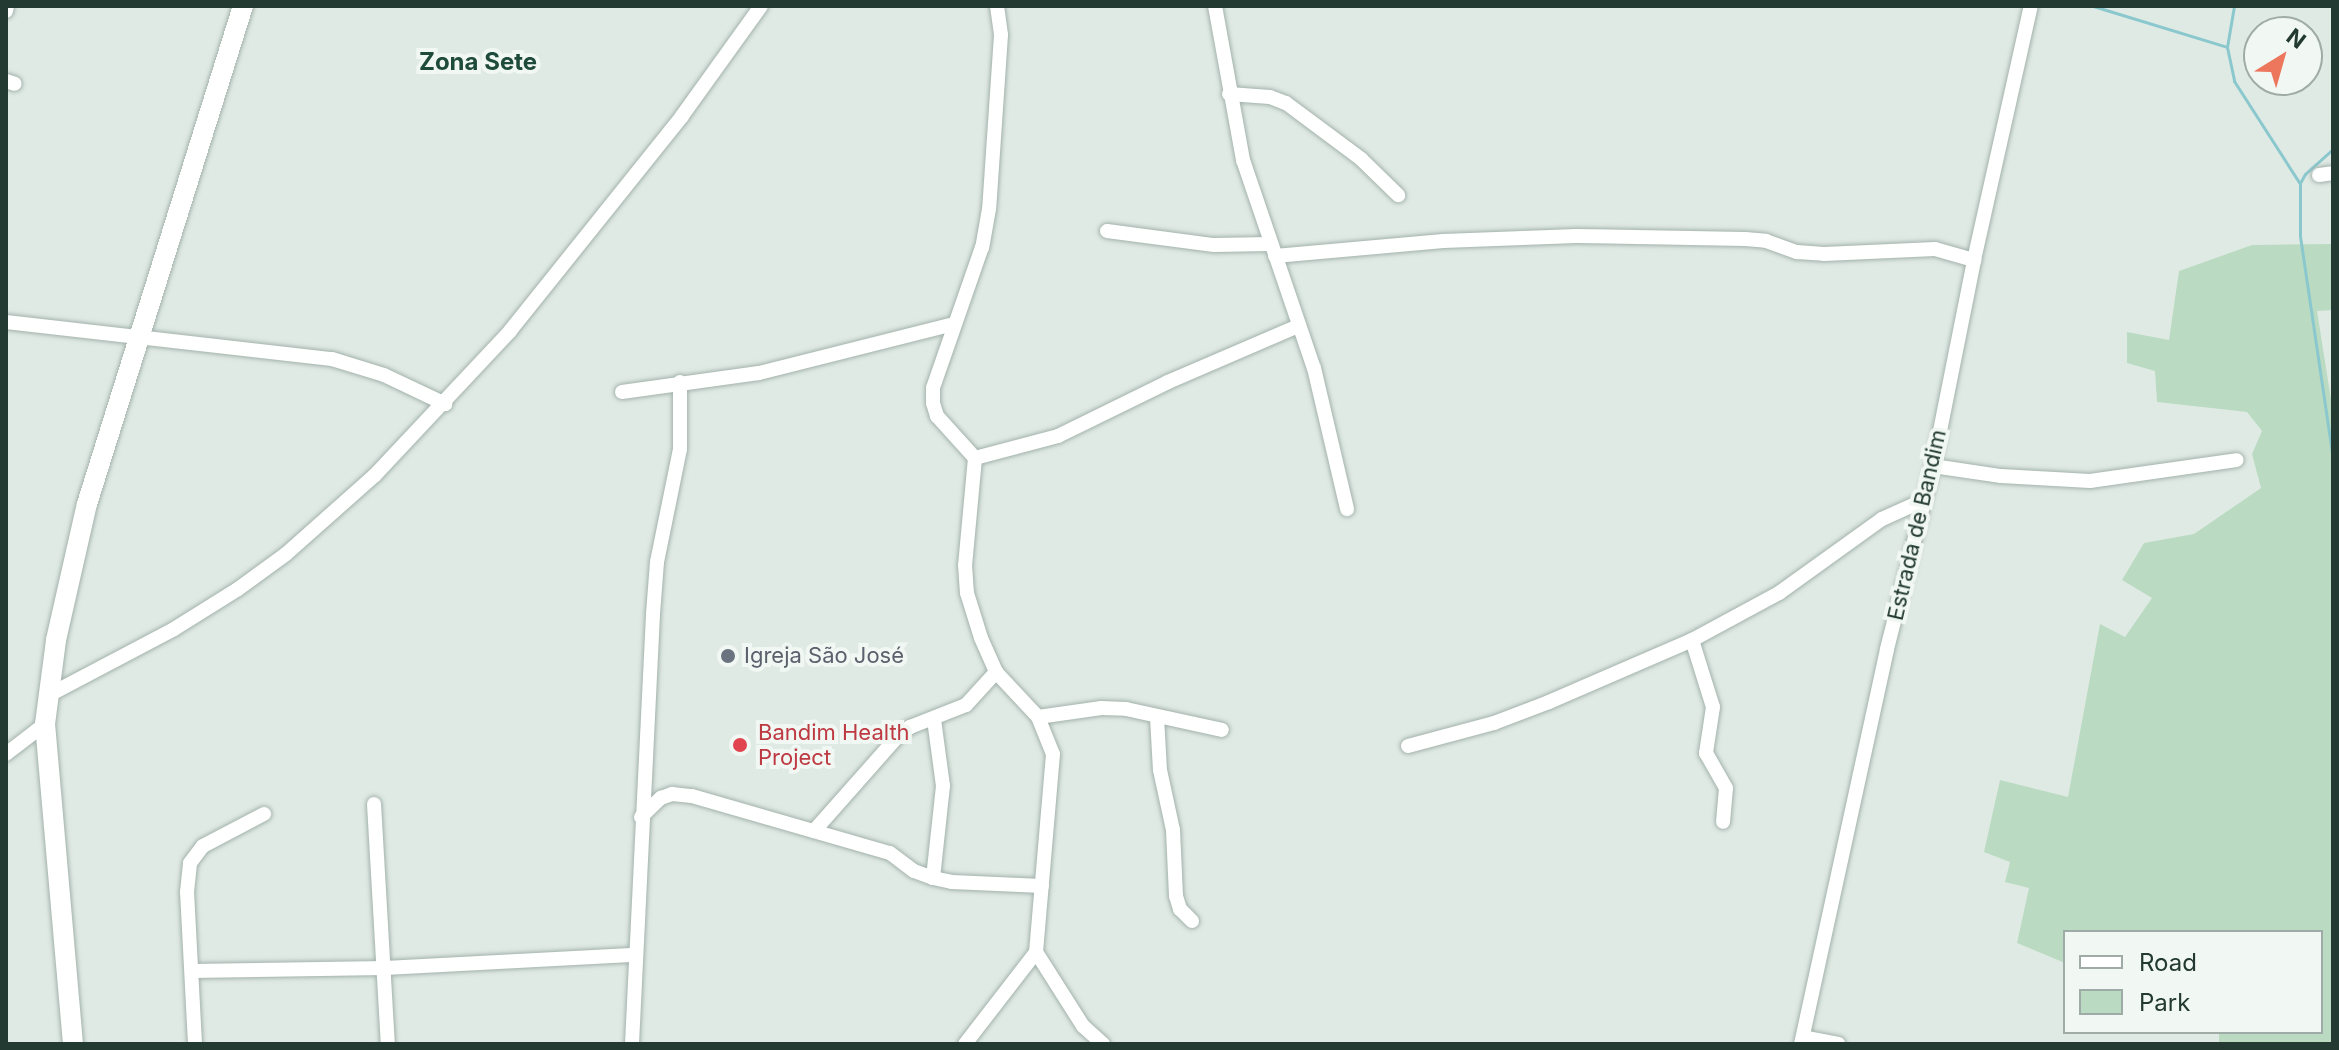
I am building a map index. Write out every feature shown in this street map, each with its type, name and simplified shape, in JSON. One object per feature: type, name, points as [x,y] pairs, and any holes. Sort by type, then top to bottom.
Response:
[{"type":"street","points":[[73,1044],[45,724],[63,603],[87,504],[241,6]]},
{"type":"street","points":[[49,695],[174,629],[286,554],[375,475],[445,404],[510,331],[682,116],[761,6]]},
{"type":"street","points":[[965,1044],[1036,952],[1053,754],[1038,717],[996,672],[967,593],[965,565],[975,458],[937,416],[933,403],[933,388],[982,247],[989,209],[1001,35],[997,6]]},
{"type":"street","points":[[1215,6],[1243,160],[1314,368],[1347,509]]},
{"type":"street","name":"Estrada de Bandim","points":[[1802,1040],[1887,649],[1933,466],[1974,260],[2031,6]]},
{"type":"street","points":[[1229,94],[1270,97],[1286,103],[1361,159],[1398,195]]},
{"type":"street","points":[[1107,231],[1272,250],[1591,236],[1745,239],[1766,241],[1797,252],[1824,254],[1935,249],[1974,260]]},
{"type":"street","points":[[6,322],[332,359],[384,375],[445,404]]},
{"type":"street","points":[[622,392],[759,373],[954,324]]},
{"type":"street","points":[[975,458],[1058,436],[1168,382],[1298,326]]},
{"type":"street","points":[[632,1044],[641,817],[657,562],[680,449],[680,382]]},
{"type":"street","points":[[1933,466],[2001,476],[2090,481],[2237,460]]},
{"type":"street","points":[[1408,746],[1535,708],[1692,640],[1779,593],[1882,519],[1924,500]]},
{"type":"street","points":[[1692,640],[1713,707],[1706,753],[1726,788],[1723,822]]},
{"type":"street","points":[[814,831],[899,735],[910,727],[966,705],[996,672]]},
{"type":"street","points":[[1038,717],[1101,708],[1126,709],[1222,730]]},
{"type":"street","points":[[1157,717],[1160,770],[1173,830],[1176,896],[1180,909],[1192,921]]},
{"type":"street","points":[[933,878],[943,786],[934,719]]},
{"type":"street","points":[[6,754],[45,724]]},
{"type":"street","points":[[641,817],[661,798],[672,794],[748,810],[890,853],[914,871],[933,878],[952,882],[1042,886]]},
{"type":"street","points":[[374,804],[388,1044]]},
{"type":"street","points":[[195,1044],[187,892],[190,863],[203,846],[264,814]]},
{"type":"street","points":[[1036,952],[1083,1026],[1103,1044]]},
{"type":"street","points":[[192,971],[385,968],[636,955]]},
{"type":"street","points":[[1802,1040],[1838,1044]]},
{"type":"green space","points":[[2333,244],[2333,310],[2317,311],[2333,412],[2333,1044],[2219,1044],[2219,1034],[2323,1034],[2323,930],[2063,930],[2063,962],[2017,943],[2029,888],[2005,882],[2010,862],[1984,852],[2000,780],[2068,797],[2100,624],[2125,637],[2152,598],[2122,580],[2144,543],[2194,534],[2261,488],[2252,454],[2262,431],[2247,412],[2157,402],[2155,371],[2127,363],[2127,332],[2169,340],[2179,271],[2252,245]]},
{"type":"waterway","points":[[2093,6],[2227,47]]},
{"type":"waterway","points":[[2234,6],[2227,47],[2234,81],[2300,184],[2300,236],[2333,459]]},
{"type":"waterway","points":[[2300,183],[2305,174],[2333,149]]},
{"type":"place","name":"Igreja São José","points":[[728,656]]},
{"type":"place","name":"Bandim Health Project","points":[[740,745]]},
{"type":"district","name":"Zona Sete","points":[[478,62]]}]
